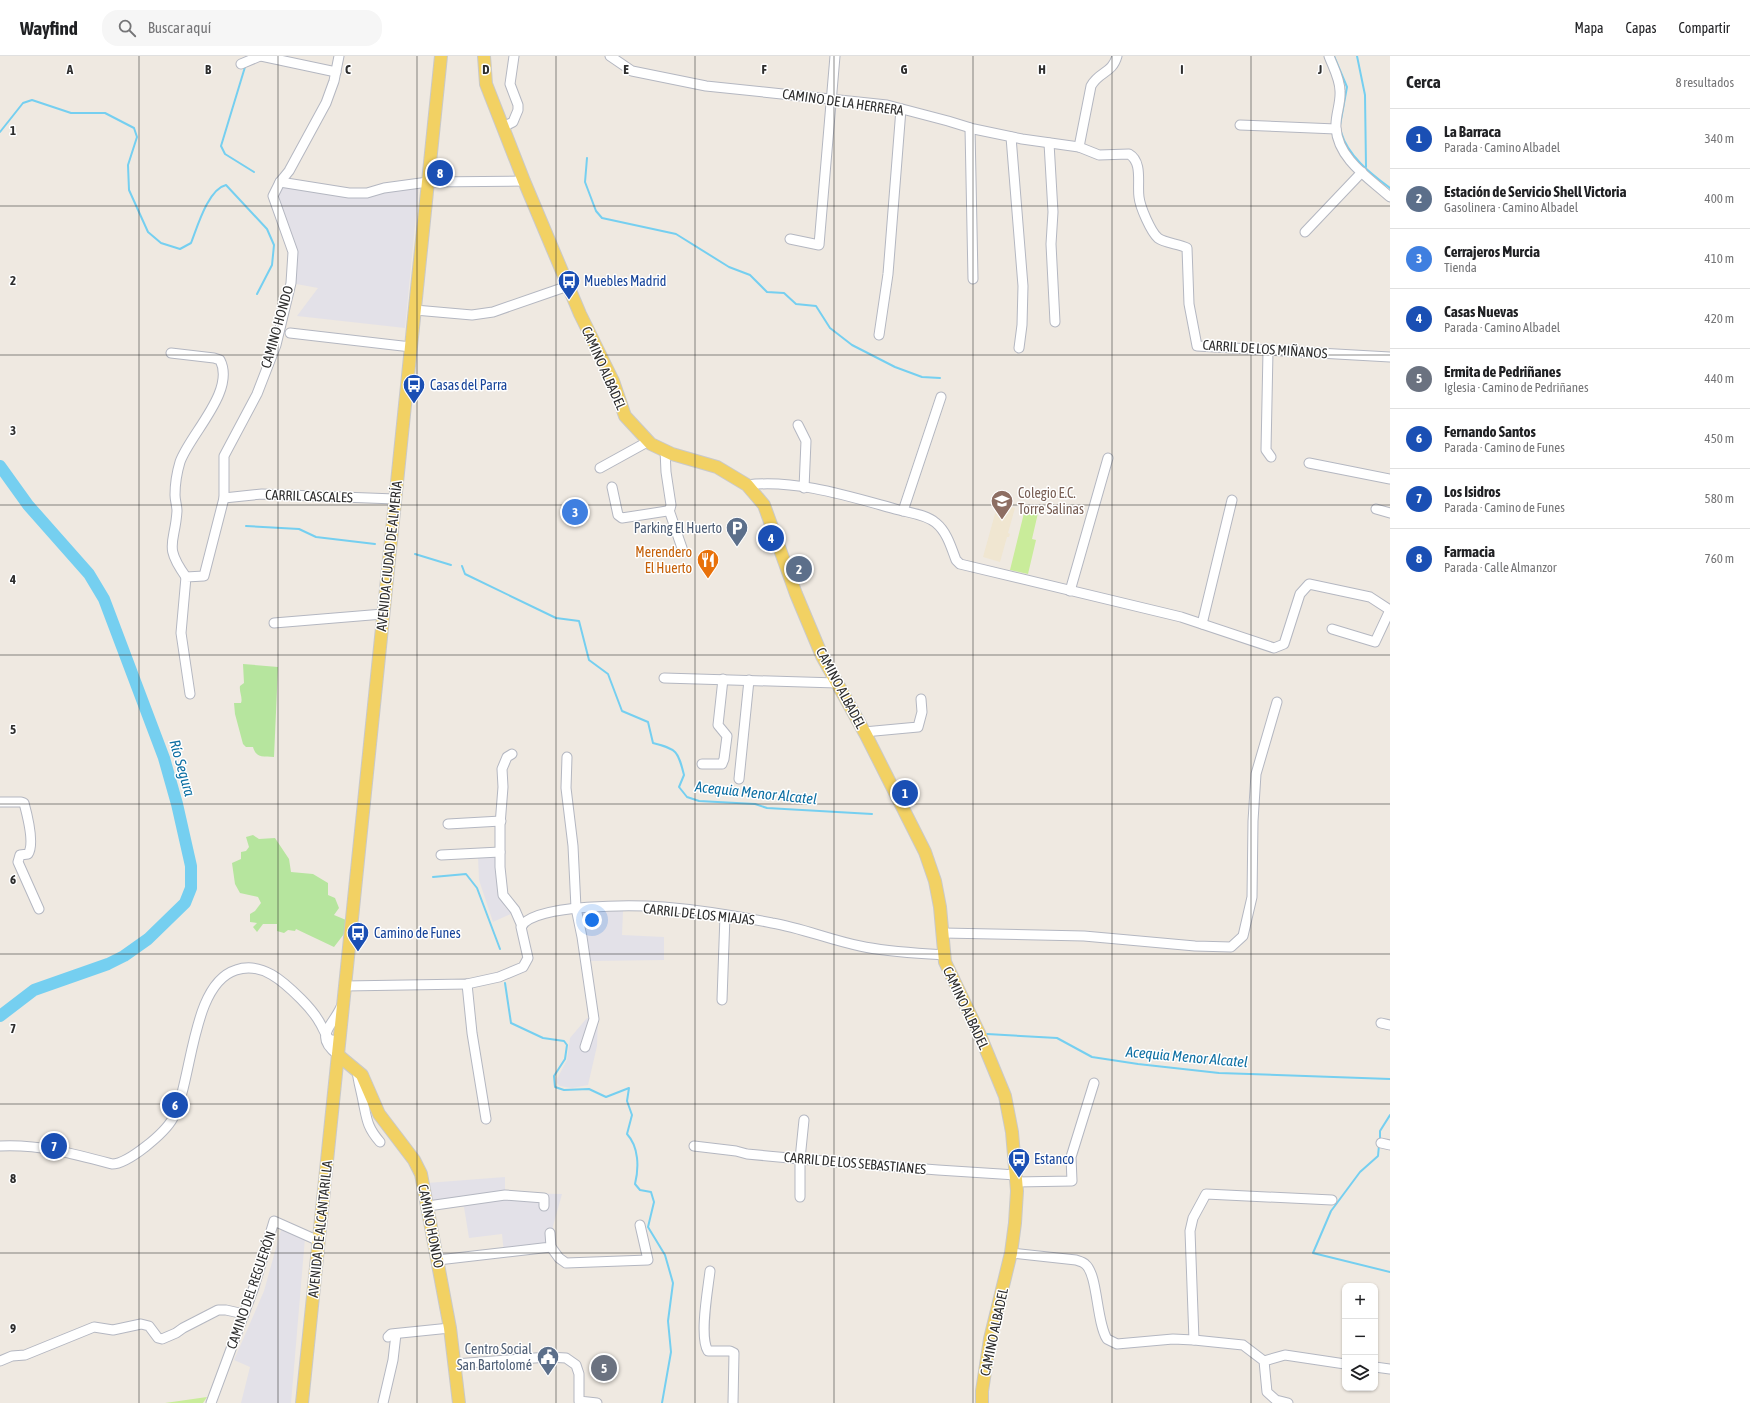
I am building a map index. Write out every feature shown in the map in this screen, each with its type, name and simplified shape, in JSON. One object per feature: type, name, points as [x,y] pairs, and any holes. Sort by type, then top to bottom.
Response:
[{"type":"main road","name":"AVENIDA CIUDAD DE ALMERÍA","points":[[338,1055],[441,56]]},
{"type":"main road","name":"CAMINO ALBADEL","points":[[484,56],[486,84],[524,181],[568,286],[613,381],[625,416],[649,441],[665,450],[717,467],[747,485],[764,505],[796,594],[822,656],[864,732],[925,852],[935,881],[940,907],[944,962],[952,981],[979,1033],[1005,1096],[1012,1132],[1016,1178],[1015,1223],[1012,1253],[990,1339],[982,1391],[982,1403]]},
{"type":"main road","name":"CAMINO HONDO","points":[[338,1055],[362,1075],[379,1114],[420,1170],[450,1328],[459,1403]]},
{"type":"main road","name":"AVENIDA DE ALCANTARILLA","points":[[302,1403],[338,1055]]},
{"type":"main road","points":[[336,1078],[343,1070],[347,1068],[356,1069]]},
{"type":"street","points":[[242,64],[260,56],[281,58],[336,72]]},
{"type":"street","name":"CAMINO HONDO","points":[[186,577],[204,576],[224,498],[224,456],[257,394],[276,345],[290,283],[293,252],[273,196],[280,182],[289,171],[323,109],[334,81],[339,56]]},
{"type":"street","points":[[503,127],[513,122],[518,110],[518,104],[510,84],[514,56]]},
{"type":"street","name":"CAMINO DE LA HERRERA","points":[[610,56],[632,71],[706,86],[887,105],[970,128],[1011,137],[1079,147]]},
{"type":"street","points":[[790,239],[819,245],[830,99],[835,56]]},
{"type":"street","points":[[1079,147],[1091,86],[1094,79],[1114,65],[1117,56]]},
{"type":"street","points":[[1328,56],[1337,76],[1340,91],[1336,129],[1339,142],[1345,154],[1362,172],[1390,197]]},
{"type":"street","points":[[879,335],[888,274],[901,109]]},
{"type":"street","points":[[1240,124],[1336,129]]},
{"type":"street","points":[[970,128],[973,279]]},
{"type":"street","points":[[1011,137],[1023,286],[1022,325],[1019,348]]},
{"type":"street","points":[[1049,143],[1053,212],[1051,244],[1055,322]]},
{"type":"street","name":"CARRIL DE LOS MIÑANOS","points":[[1079,147],[1099,155],[1130,154],[1136,161],[1138,168],[1139,198],[1147,222],[1159,239],[1187,248],[1189,304],[1198,346],[1390,357]]},
{"type":"street","points":[[1305,232],[1362,172]]},
{"type":"street","points":[[280,182],[349,193],[367,193],[384,188],[428,182],[524,181]]},
{"type":"street","points":[[415,310],[472,315],[493,312],[568,286]]},
{"type":"street","points":[[290,333],[411,347]]},
{"type":"street","points":[[1268,351],[1266,450],[1271,457]]},
{"type":"street","points":[[171,353],[214,358],[220,360],[224,367],[224,377],[218,396],[211,411],[188,447],[180,463],[175,496],[177,510],[171,548],[177,564],[186,577],[182,633],[190,694]]},
{"type":"street","points":[[903,511],[941,397]]},
{"type":"street","points":[[798,425],[806,441],[804,488]]},
{"type":"street","points":[[600,468],[649,441]]},
{"type":"street","points":[[665,450],[666,472],[671,505],[669,510],[683,551]]},
{"type":"street","points":[[1070,591],[1108,458]]},
{"type":"street","points":[[1309,463],[1390,479]]},
{"type":"street","points":[[747,485],[771,483],[804,488],[903,511],[936,522],[944,531],[956,560],[960,564],[1181,617],[1274,648],[1284,644],[1300,594],[1309,584],[1370,597],[1390,610],[1375,642],[1332,629]]},
{"type":"street","points":[[612,487],[618,515],[622,518],[669,510]]},
{"type":"street","name":"CARRIL CASCALES","points":[[224,498],[262,494],[395,499]]},
{"type":"street","points":[[1202,624],[1232,500]]},
{"type":"street","points":[[1376,509],[1390,513]]},
{"type":"street","points":[[274,623],[383,614]]},
{"type":"street","points":[[664,678],[837,683]]},
{"type":"street","points":[[702,764],[722,764],[724,759],[727,736],[718,725],[723,679]]},
{"type":"street","points":[[739,779],[749,680]]},
{"type":"street","points":[[864,732],[918,727],[922,712],[921,699]]},
{"type":"street","points":[[943,933],[1084,936],[1194,946],[1231,947],[1244,936],[1252,897],[1253,821],[1256,774],[1277,702]]},
{"type":"street","points":[[345,986],[467,984],[499,977],[523,967],[528,958],[522,926],[514,910],[503,895],[500,852],[503,787],[502,769],[507,757],[512,754]]},
{"type":"street","points":[[567,757],[566,788],[573,846],[576,908],[582,937],[594,1019],[585,1047]]},
{"type":"street","points":[[0,802],[21,802],[24,806],[29,823],[30,848],[28,854],[20,855],[18,862],[39,909]]},
{"type":"street","points":[[448,824],[501,820]]},
{"type":"street","points":[[441,855],[500,852]]},
{"type":"street","name":"CARRIL DE LOS MIAJAS","points":[[522,926],[524,922],[533,916],[576,908],[599,906],[664,907],[773,923],[861,947],[944,956]]},
{"type":"street","points":[[722,1000],[725,915]]},
{"type":"street","points":[[0,1146],[16,1145],[51,1149],[112,1164],[119,1164],[138,1153],[172,1119],[188,1071],[201,1013],[210,993],[220,980],[231,971],[244,967],[252,967],[267,972],[289,988],[317,1018],[330,1040],[340,1039]]},
{"type":"street","points":[[467,984],[472,1033],[486,1119]]},
{"type":"street","points":[[338,1055],[327,1044],[326,1034],[328,1026],[336,1016],[344,1000]]},
{"type":"street","points":[[317,1018],[325,1020],[336,1016]]},
{"type":"street","points":[[356,1069],[358,1087],[363,1101],[364,1115],[370,1129],[380,1142]]},
{"type":"street","name":"CARRIL DE LOS SEBASTIANES","points":[[694,1146],[736,1151],[747,1154],[800,1159],[1016,1178],[1072,1181],[1072,1152],[1087,1109],[1094,1083]]},
{"type":"street","points":[[364,1115],[379,1114]]},
{"type":"street","points":[[800,1197],[800,1159],[804,1120]]},
{"type":"street","points":[[1194,1340],[1190,1231],[1193,1218],[1206,1194],[1332,1200]]},
{"type":"street","points":[[428,1206],[505,1195],[544,1198],[544,1206]]},
{"type":"street","name":"CAMINO DEL REGUERÓN","points":[[211,1403],[254,1287],[274,1222],[319,1241]]},
{"type":"street","points":[[550,1233],[551,1247],[559,1258],[566,1263],[648,1260],[640,1225]]},
{"type":"street","points":[[438,1260],[551,1247]]},
{"type":"street","points":[[1012,1253],[1076,1260],[1085,1264],[1091,1272],[1103,1332],[1107,1339],[1117,1344],[1173,1339],[1243,1345],[1264,1361],[1267,1392],[1270,1400],[1288,1403]]},
{"type":"street","points":[[710,1271],[705,1314],[705,1346],[708,1351],[734,1352],[733,1403]]},
{"type":"street","points":[[0,1361],[12,1356],[25,1355],[94,1327],[113,1330],[141,1324],[150,1326],[158,1338],[162,1339],[218,1310],[226,1310],[244,1314]]},
{"type":"street","points":[[383,1403],[393,1360],[392,1335],[450,1328]]},
{"type":"street","points":[[1264,1361],[1285,1355],[1342,1364]]},
{"type":"street","points":[[455,1364],[566,1358],[576,1365],[579,1374],[579,1402],[597,1403]]},
{"type":"street","points":[[1378,1367],[1390,1369]]},
{"type":"shaded area","points":[[280,182],[349,193],[419,184],[405,328],[297,316],[318,288],[291,283],[293,252],[273,196]]},
{"type":"shaded area","name":"Colegio E.C. Torre Salinas","points":[[998,503],[1015,508],[1008,533],[1010,534],[1009,537],[1007,537],[1000,562],[983,557]]},
{"type":"shaded area","points":[[498,855],[500,896],[506,908],[513,913],[493,922],[479,880],[478,856]]},
{"type":"shaded area","points":[[623,911],[622,935],[664,937],[664,960],[591,961],[582,912]]},
{"type":"shaded area","points":[[587,1018],[598,1018],[597,1046],[588,1085],[572,1088],[560,1086],[557,1083],[557,1079],[567,1060],[570,1038]]},
{"type":"shaded area","points":[[505,1177],[505,1193],[562,1194],[553,1226],[555,1248],[504,1253],[502,1234],[469,1238],[464,1207],[431,1201],[427,1183]]},
{"type":"shaded area","points":[[281,1230],[305,1238],[291,1403],[241,1403],[250,1367],[234,1360],[264,1291]]},
{"type":"green space","points":[[1025,509],[1038,513],[1032,539],[1036,540],[1028,574],[1010,570]]},
{"type":"green space","points":[[243,664],[278,667],[274,757],[258,755],[254,751],[253,747],[246,747],[243,744],[235,714],[234,703],[241,703],[240,686],[244,683]]},
{"type":"green space","points":[[253,835],[259,839],[275,838],[289,859],[291,872],[313,874],[328,883],[328,895],[335,898],[339,908],[334,915],[346,920],[344,934],[334,947],[296,929],[295,931],[288,930],[284,933],[277,931],[277,924],[263,924],[257,932],[253,927],[257,923],[250,922],[250,914],[255,911],[261,903],[258,897],[240,893],[235,884],[232,863],[241,859],[241,852],[246,851],[249,847],[246,837]]},
{"type":"green space","points":[[207,1397],[203,1403],[165,1403]]},
{"type":"waterway","points":[[1334,56],[1347,87],[1340,125]]},
{"type":"waterway","points":[[1357,56],[1365,95],[1366,167]]},
{"type":"waterway","points":[[245,67],[221,146],[225,154],[254,172]]},
{"type":"waterway","points":[[0,132],[23,103],[32,100],[71,113],[105,113],[134,128],[137,137],[128,165],[129,190],[148,232],[161,243],[180,249],[191,243],[209,201],[220,188],[226,185],[267,229],[274,245],[272,265],[257,294]]},
{"type":"waterway","points":[[1341,132],[1344,141],[1354,156],[1390,188]]},
{"type":"waterway","points":[[587,158],[585,182],[596,211],[602,218],[676,234],[729,267],[750,275],[767,292],[784,293],[796,304],[816,306],[830,328],[852,345],[895,367],[922,377],[940,378]]},
{"type":"waterway","name":"Río Segura","points":[[0,466],[28,505],[89,574],[104,599],[164,758],[177,804],[191,866],[191,888],[185,903],[148,939],[124,956],[108,964],[34,990],[0,1016]]},
{"type":"waterway","name":"Acequia Menor Alcatel","points":[[246,526],[299,529],[316,537],[375,544]]},
{"type":"waterway","name":"Acequia Menor Alcatel","points":[[415,554],[451,565]]},
{"type":"waterway","name":"Acequia Menor Alcatel","points":[[462,566],[465,574],[556,618],[579,621],[589,660],[608,674],[622,711],[648,722],[653,743],[672,749],[678,756],[684,775],[679,787],[687,797],[699,801],[755,804],[767,808],[872,814]]},
{"type":"waterway","points":[[433,877],[466,874],[477,888],[500,949]]},
{"type":"waterway","points":[[505,983],[511,1023],[543,1038],[564,1041],[567,1045],[565,1059],[554,1076],[555,1087],[564,1090],[589,1089],[606,1097],[629,1088],[627,1101],[632,1115],[627,1134],[636,1151],[637,1171],[635,1184],[640,1190],[651,1192],[654,1202],[648,1227],[665,1255],[673,1283],[668,1321],[671,1352],[662,1403]]},
{"type":"waterway","name":"Acequia Menor Alcatel","points":[[987,1034],[1057,1038],[1092,1057],[1138,1064],[1219,1073],[1390,1079]]},
{"type":"waterway","name":"Acequia Menor Alcatel","points":[[1380,1141],[1380,1131],[1390,1115]]},
{"type":"waterway","name":"Acequia Menor Alcatel","points":[[1379,1145],[1378,1156],[1360,1172],[1331,1211],[1313,1253],[1390,1272]]},
{"type":"place","name":"Farmacia","points":[[440,173]]},
{"type":"place","name":"Muebles Madrid","points":[[569,300]]},
{"type":"place","name":"Casas del Parra","points":[[414,404]]},
{"type":"place","name":"Cerrajeros Murcia","points":[[575,512]]},
{"type":"place","name":"Colegio E.C. Torre Salinas","points":[[1002,520]]},
{"type":"place","name":"Casas Nuevas","points":[[771,538]]},
{"type":"place","name":"Parking El Huerto","points":[[737,548]]},
{"type":"place","name":"Estación de Servicio Shell Victoria","points":[[799,569]]},
{"type":"place","name":"Merendero El Huerto","points":[[708,580]]},
{"type":"place","name":"La Barraca","points":[[905,793]]},
{"type":"place","name":"Camino de Funes","points":[[358,952]]},
{"type":"place","name":"Fernando Santos","points":[[175,1105]]},
{"type":"place","name":"Los Isidros","points":[[54,1146]]},
{"type":"place","name":"Estanco","points":[[1019,1178]]},
{"type":"place","name":"Ermita de Pedriñanes","points":[[604,1368]]},
{"type":"place","name":"Centro Social San Bartolomé","points":[[548,1376]]}]
